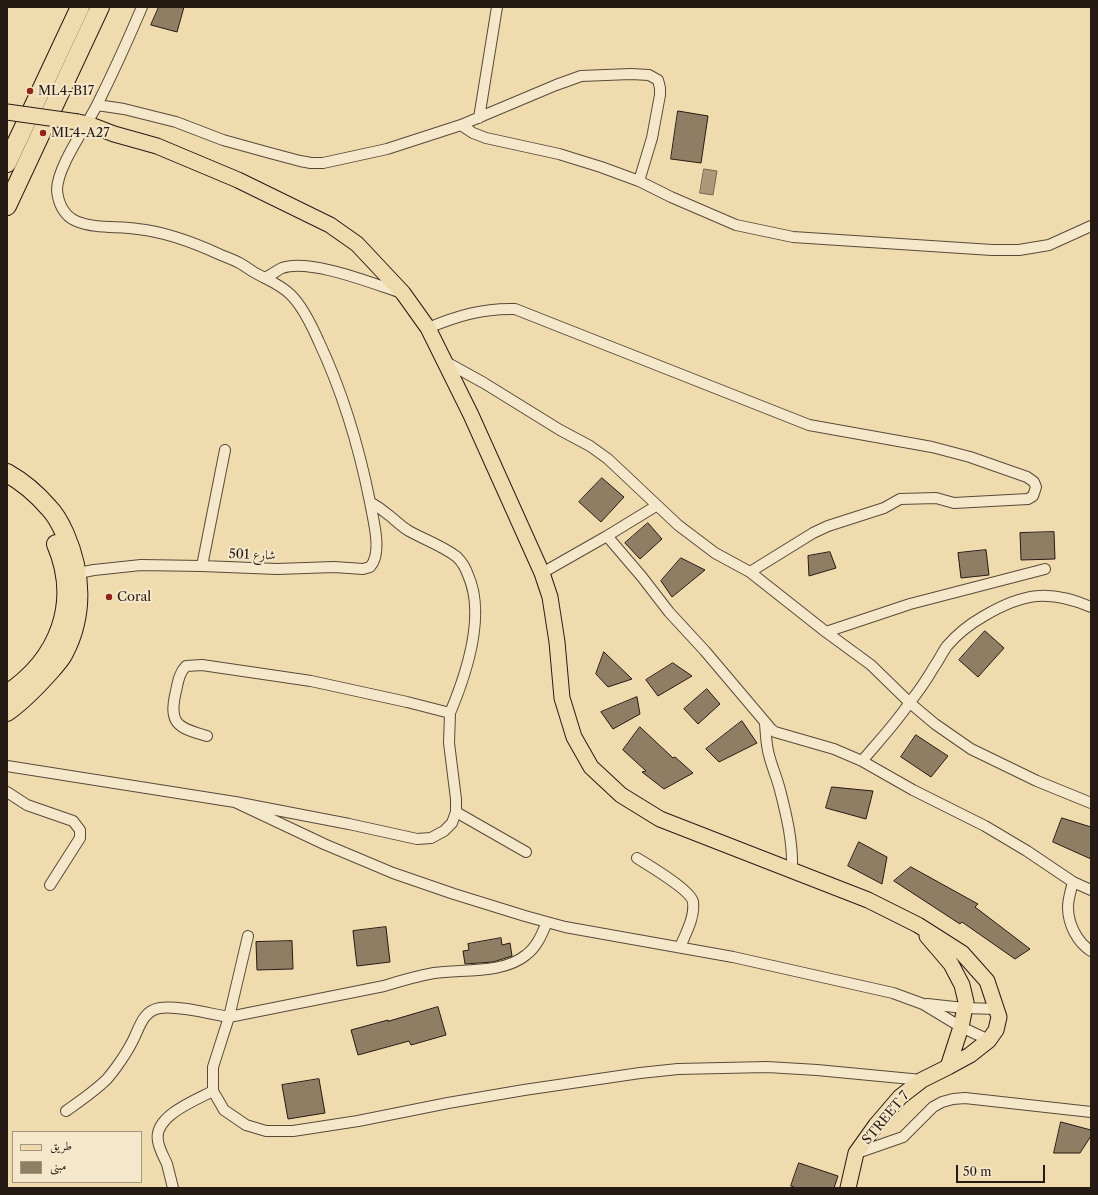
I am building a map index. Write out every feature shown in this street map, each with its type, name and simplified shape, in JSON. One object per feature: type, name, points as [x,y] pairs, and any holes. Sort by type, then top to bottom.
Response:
[{"type":"highway","points":[[7,163],[80,7]]},
{"type":"highway","points":[[7,206],[100,7]]},
{"type":"highway","points":[[7,133],[58,55]]},
{"type":"highway","points":[[7,473],[19,480],[50,508],[62,527],[71,547],[72,574],[79,598],[76,624],[63,655],[35,688],[7,712]]},
{"type":"highway","points":[[7,487],[20,495],[41,515],[60,554],[72,574],[67,594],[65,614],[61,629],[53,646],[37,668],[7,694]]},
{"type":"main road","points":[[7,112],[83,123],[114,134],[157,146],[238,180],[330,225],[357,244],[403,293],[428,328],[446,362],[542,573],[550,597],[557,642],[562,698],[574,737],[591,767],[621,795],[660,819],[868,900],[918,925],[962,953],[987,982],[997,1009],[999,1017],[996,1030],[989,1040]]},
{"type":"main road","points":[[918,925],[951,964],[962,985],[966,1002],[961,1026],[948,1067]]},
{"type":"main road","name":"STREET 7","points":[[848,1188],[856,1153],[876,1125],[900,1097],[922,1080],[970,1055],[989,1040]]},
{"type":"street","points":[[7,766],[235,802],[417,839],[431,838],[444,832],[452,823],[456,812],[456,800],[449,743],[450,713],[459,692],[470,653],[474,626],[475,604],[472,584],[465,567],[458,558],[437,545],[407,530],[370,502],[357,444],[326,357],[312,327],[298,303],[282,288],[243,265],[178,238],[147,230],[126,227],[96,226],[76,221],[66,215],[60,204],[57,190],[60,174],[83,123],[97,105],[142,7]]},
{"type":"street","points":[[479,118],[497,7]]},
{"type":"street","points":[[97,105],[124,109],[176,122],[223,140],[270,153],[311,163],[323,163],[387,149],[461,125],[580,76],[631,74],[650,75],[658,80],[660,88],[659,105],[652,138],[639,181]]},
{"type":"street","points":[[461,125],[473,133],[486,138],[558,154],[601,167],[639,181],[671,198],[736,225],[793,237],[992,250],[1019,250],[1049,245],[1091,226]]},
{"type":"street","points":[[266,278],[283,268],[300,266],[339,273],[403,293]]},
{"type":"street","points":[[428,328],[455,316],[497,308],[515,309],[809,425],[932,447],[970,457],[1027,477],[1034,482],[1036,487],[1033,496],[1028,499],[954,503],[936,498],[900,499],[879,510],[828,526],[813,533],[750,572]]},
{"type":"street","points":[[446,362],[484,383],[560,430],[590,446],[608,459],[623,472],[656,506],[678,525],[715,553],[750,572],[826,632],[871,665],[934,724],[971,749],[1037,781],[1091,803]]},
{"type":"street","points":[[202,566],[225,450]]},
{"type":"street","name":"شارع 501","points":[[72,574],[141,565],[277,569],[334,567],[363,569],[370,567],[376,557],[377,548],[370,502]]},
{"type":"street","points":[[542,573],[656,506]]},
{"type":"street","points":[[607,536],[642,577],[669,612],[705,651],[765,724],[775,732],[834,749],[862,761],[913,790],[985,826],[1027,851],[1073,882],[1091,890]]},
{"type":"street","points":[[826,632],[910,604],[1045,569]]},
{"type":"street","points":[[862,761],[910,703],[946,648],[963,630],[998,607],[1022,598],[1036,596],[1059,596],[1091,607]]},
{"type":"street","points":[[206,736],[184,729],[178,724],[173,713],[180,675],[186,666],[202,665],[311,682],[407,702],[450,713]]},
{"type":"street","points":[[765,724],[768,750],[789,828],[792,870]]},
{"type":"street","points":[[7,792],[27,805],[73,821],[80,830],[80,838],[50,885]]},
{"type":"street","points":[[235,802],[324,844],[393,873],[454,894],[565,927],[680,947],[821,976],[893,993],[923,1004],[989,1040]]},
{"type":"street","points":[[456,812],[526,852]]},
{"type":"street","points":[[637,858],[685,890],[693,900],[692,917],[680,947]]},
{"type":"street","points":[[1073,882],[1068,907],[1070,919],[1074,931],[1081,943],[1091,951]]},
{"type":"street","points":[[66,1111],[90,1094],[107,1078],[131,1044],[141,1021],[149,1012],[160,1008],[180,1008],[229,1018],[384,986],[406,979],[436,973],[476,970],[514,964],[527,955],[531,950],[540,937],[547,922]]},
{"type":"street","points":[[248,936],[229,1018],[213,1068],[213,1091],[224,1110],[246,1125],[266,1131],[293,1131],[358,1121],[516,1091],[678,1069],[720,1067],[774,1068],[816,1070],[922,1080]]},
{"type":"street","points":[[923,1004],[964,1008],[997,1009]]},
{"type":"street","points":[[173,1188],[167,1165],[158,1142],[158,1132],[162,1123],[171,1114],[213,1091]]},
{"type":"street","points":[[856,1153],[903,1137],[933,1107],[942,1102],[953,1099],[965,1098],[1091,1112]]},
{"type":"shaded area","points":[[704,169],[717,171],[713,195],[700,193]]},
{"type":"building","points":[[159,7],[184,7],[177,32],[151,25]]},
{"type":"building","points":[[678,111],[708,116],[701,163],[671,159]]},
{"type":"building","points":[[602,478],[624,497],[601,522],[579,502]]},
{"type":"building","points":[[648,523],[662,539],[640,559],[625,543]]},
{"type":"building","points":[[1054,532],[1055,559],[1021,560],[1020,533]]},
{"type":"building","points":[[986,550],[989,575],[961,578],[958,553]]},
{"type":"building","points":[[830,552],[836,568],[809,576],[808,556]]},
{"type":"building","points":[[681,558],[705,570],[672,597],[661,581]]},
{"type":"building","points":[[985,631],[1004,648],[978,677],[959,660]]},
{"type":"building","points":[[604,652],[632,679],[608,687],[596,674]]},
{"type":"building","points":[[673,663],[692,676],[658,696],[646,680]]},
{"type":"building","points":[[707,689],[720,704],[698,724],[684,709]]},
{"type":"building","points":[[637,697],[640,714],[613,729],[601,712]]},
{"type":"building","points":[[742,721],[757,743],[719,762],[706,749]]},
{"type":"building","points":[[640,727],[673,758],[675,757],[693,773],[664,789],[642,772],[646,771],[623,750]]},
{"type":"building","points":[[916,735],[948,756],[931,777],[901,757]]},
{"type":"building","points":[[832,787],[873,791],[866,819],[826,808]]},
{"type":"building","points":[[1062,818],[1091,827],[1091,859],[1053,842]]},
{"type":"building","points":[[859,842],[887,857],[882,884],[848,866]]},
{"type":"building","points":[[911,867],[978,904],[975,907],[1030,949],[1015,959],[962,922],[960,924],[894,881]]},
{"type":"building","points":[[386,927],[390,962],[357,966],[353,931]]},
{"type":"building","points":[[501,938],[502,945],[510,943],[512,956],[493,962],[465,964],[463,951],[469,950],[468,944]]},
{"type":"building","points":[[292,941],[293,969],[257,970],[256,942]]},
{"type":"building","points":[[438,1007],[446,1035],[411,1045],[409,1041],[358,1055],[351,1030]]},
{"type":"building","points":[[319,1079],[325,1113],[288,1119],[282,1085]]},
{"type":"building","points":[[1061,1122],[1091,1130],[1091,1136],[1080,1153],[1054,1153]]},
{"type":"building","points":[[799,1163],[838,1176],[834,1188],[796,1188],[791,1186]]},
{"type":"place","name":"ML4-B17","points":[[30,91]]},
{"type":"place","name":"ML4-A27","points":[[43,133]]},
{"type":"place","name":"Coral","points":[[109,597]]}]
